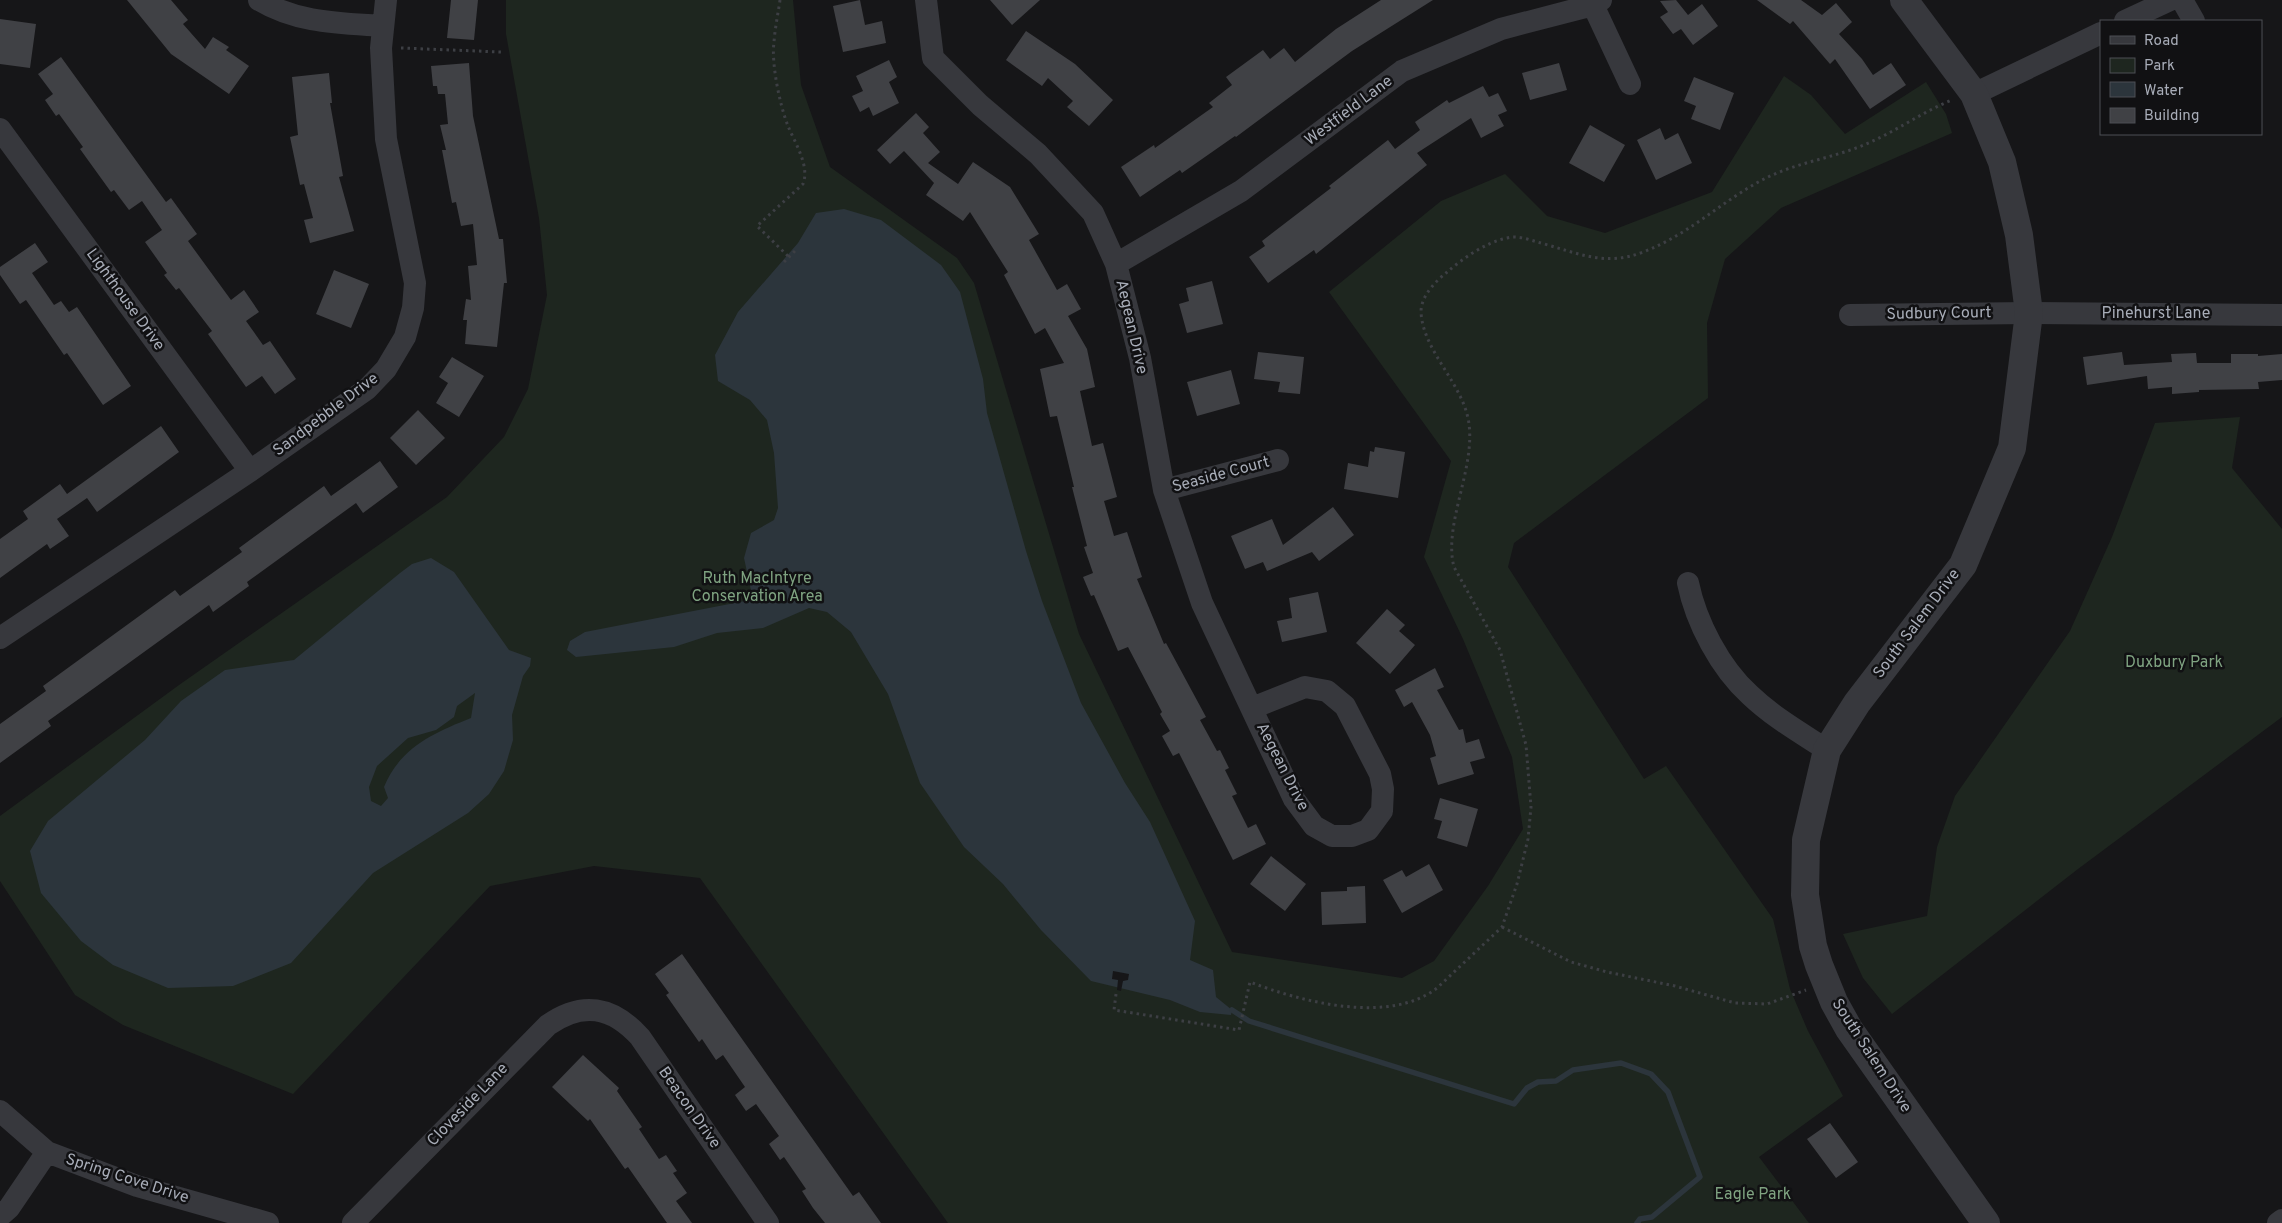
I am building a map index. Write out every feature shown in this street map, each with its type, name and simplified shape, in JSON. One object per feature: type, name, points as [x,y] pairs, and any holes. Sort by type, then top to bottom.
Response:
[{"type":"street","points":[[259,0],[277,11],[318,22],[382,26]]},
{"type":"street","name":"Sandpebble Drive","points":[[0,638],[250,471],[367,389],[386,369],[405,337],[413,308],[415,283],[386,139],[381,48],[386,0]]},
{"type":"street","name":"Aegean Drive","points":[[926,0],[933,58],[980,104],[1038,154],[1093,214],[1116,264],[1140,358],[1164,490],[1202,603],[1294,799],[1314,826],[1332,836],[1352,836],[1368,830],[1382,811],[1383,789],[1380,774],[1345,706],[1327,691],[1305,687],[1252,708]]},
{"type":"street","name":"South Salem Drive","points":[[1904,0],[1974,94],[2002,162],[2019,235],[2029,313],[2012,448],[1963,565],[1857,703],[1827,750],[1806,840],[1805,895],[1813,946],[1826,984],[1849,1029],[1986,1223]]},
{"type":"street","points":[[2128,20],[2170,0]]},
{"type":"street","points":[[2182,0],[2193,20]]},
{"type":"street","points":[[1597,2],[1630,84]]},
{"type":"street","name":"Westfield Lane","points":[[1116,264],[1241,192],[1402,71],[1501,29],[1597,2]]},
{"type":"street","points":[[1974,94],[2100,33]]},
{"type":"street","name":"Lighthouse Drive","points":[[0,129],[250,471]]},
{"type":"street","name":"Pinehurst Lane","points":[[2029,313],[2282,315]]},
{"type":"street","name":"Sudbury Court","points":[[1850,316],[2029,313]]},
{"type":"street","name":"Seaside Court","points":[[1164,490],[1278,460]]},
{"type":"street","points":[[1688,583],[1693,607],[1702,628],[1729,670],[1748,694],[1765,708],[1827,750]]},
{"type":"street","name":"Cloveside Lane","points":[[353,1223],[548,1025],[564,1015],[578,1010],[597,1010]]},
{"type":"street","name":"Beacon Drive","points":[[597,1010],[621,1018],[640,1036],[768,1223]]},
{"type":"street","name":"Spring Cove Drive","points":[[0,1111],[47,1152],[137,1186],[268,1223]]},
{"type":"street","points":[[0,1216],[9,1208],[47,1152]]},
{"type":"street","points":[[2278,1223],[2282,1220]]},
{"type":"path","points":[[780,0],[773,44],[778,91],[786,121],[803,162],[806,176],[803,184],[757,226],[787,255]]},
{"type":"path","points":[[381,48],[501,52]]},
{"type":"path","points":[[1116,994],[1114,1010],[1239,1030],[1250,982],[1276,992],[1344,1006],[1375,1008],[1410,1003],[1426,997],[1438,988],[1502,927],[1517,884],[1528,839],[1531,807],[1526,745],[1500,650],[1454,567],[1451,553],[1463,488],[1469,424],[1461,397],[1433,348],[1424,325],[1421,311],[1424,298],[1435,282],[1455,265],[1483,248],[1507,238],[1523,238],[1599,260],[1620,260],[1643,252],[1674,238],[1765,178],[1795,166],[1866,144],[1950,101],[1974,94]]},
{"type":"path","points":[[784,262],[787,255],[795,251]]},
{"type":"path","points":[[1502,927],[1571,962],[1735,1002],[1767,1004],[1826,984]]},
{"type":"green space","name":"Ruth MacIntyre Conservation Area","points":[[506,0],[793,0],[801,85],[830,167],[957,258],[974,283],[1079,634],[1232,952],[1402,978],[1434,961],[1488,886],[1523,829],[1512,757],[1463,639],[1424,557],[1451,461],[1329,292],[1441,201],[1505,174],[1547,216],[1605,233],[1712,192],[1784,76],[1811,95],[1845,134],[1926,82],[1946,114],[1952,133],[1781,208],[1725,259],[1707,323],[1708,398],[1514,543],[1508,567],[1644,779],[1666,766],[1773,919],[1790,989],[1808,1031],[1843,1096],[1759,1157],[1809,1223],[948,1223],[700,878],[594,866],[490,886],[293,1094],[123,1025],[75,995],[0,881],[0,816],[179,685],[447,497],[504,437],[528,389],[547,295],[539,218],[506,34]]},
{"type":"green space","name":"Duxbury Park","points":[[2240,417],[2232,468],[2282,529],[2282,717],[2078,869],[1892,1014],[1863,978],[1843,934],[1927,916],[1937,847],[1955,796],[2070,631],[2112,537],[2155,423]]},
{"type":"water","points":[[844,209],[881,220],[941,265],[960,292],[983,379],[987,413],[1042,601],[1081,703],[1125,783],[1150,822],[1195,921],[1190,960],[1213,970],[1216,997],[1232,1010],[1231,1015],[1200,1012],[1170,1000],[1091,981],[1041,930],[1003,884],[964,847],[920,783],[888,694],[851,632],[827,612],[809,608],[763,628],[717,633],[674,647],[576,657],[567,650],[570,641],[585,632],[745,601],[752,595],[744,558],[751,533],[774,520],[778,508],[774,453],[767,420],[750,400],[718,381],[715,355],[738,312],[798,243],[816,213]]},
{"type":"water","points":[[431,558],[454,572],[509,650],[531,658],[530,666],[523,676],[512,715],[513,740],[504,771],[489,794],[468,813],[373,873],[291,963],[233,986],[168,988],[113,965],[81,941],[41,893],[30,851],[48,821],[145,740],[181,701],[225,670],[294,660],[412,564]],"holes":[[[475,693],[471,718],[431,736],[409,752],[391,773],[384,787],[388,798],[381,806],[371,801],[369,787],[377,766],[408,738],[436,730],[454,717],[457,706]]]},
{"type":"pier","points":[[1113,971],[1129,974],[1128,980],[1123,981],[1121,991],[1117,990],[1118,980],[1112,979]]},
{"type":"building","points":[[127,0],[171,0],[188,20],[183,24],[205,49],[213,37],[229,47],[226,50],[249,66],[229,94],[171,54]]},
{"type":"building","points":[[451,0],[478,0],[474,40],[447,38]]},
{"type":"building","points":[[860,0],[865,25],[882,21],[886,43],[843,52],[833,6]]},
{"type":"building","points":[[990,0],[1040,0],[1012,25]]},
{"type":"building","points":[[1381,0],[1433,0],[1352,51],[1236,137],[1182,173],[1180,170],[1140,197],[1121,167],[1154,145],[1155,148],[1213,107],[1209,103],[1232,85],[1226,77],[1263,50],[1270,59],[1284,48],[1295,62],[1336,29]]},
{"type":"building","points":[[1676,0],[1688,15],[1702,4],[1718,26],[1693,45],[1681,29],[1673,34],[1660,17],[1668,12],[1660,1]]},
{"type":"building","points":[[1757,0],[1801,0],[1822,15],[1836,3],[1852,22],[1839,34],[1862,59],[1873,75],[1891,63],[1906,85],[1870,109],[1835,59],[1830,64],[1793,21],[1790,24]]},
{"type":"building","points":[[0,19],[36,24],[30,68],[0,64]]},
{"type":"building","points":[[1026,31],[1075,64],[1113,100],[1089,126],[1067,107],[1073,101],[1048,78],[1042,86],[1006,60]]},
{"type":"building","points":[[61,57],[166,202],[171,198],[197,234],[188,241],[231,300],[244,290],[259,312],[246,321],[263,345],[270,341],[296,379],[275,394],[262,376],[246,387],[208,334],[212,331],[179,288],[176,290],[164,275],[167,273],[145,242],[162,230],[142,201],[129,210],[114,190],[111,192],[80,149],[83,147],[59,114],[56,116],[45,100],[53,94],[38,74]]},
{"type":"building","points":[[889,60],[897,77],[889,82],[899,103],[873,116],[869,107],[860,112],[852,96],[863,91],[856,76]]},
{"type":"building","points":[[469,63],[473,116],[499,239],[503,239],[507,283],[504,283],[497,347],[465,344],[467,320],[463,320],[466,299],[471,300],[468,266],[477,265],[473,224],[461,226],[456,202],[452,203],[442,150],[446,150],[440,125],[448,124],[445,94],[438,94],[437,86],[433,86],[431,66]]},
{"type":"building","points":[[1559,63],[1567,90],[1530,100],[1522,73]]},
{"type":"building","points":[[329,73],[332,103],[330,103],[343,176],[339,177],[354,231],[310,243],[304,220],[313,218],[304,184],[300,185],[290,137],[298,135],[292,77]]},
{"type":"building","points":[[1694,77],[1734,93],[1720,130],[1691,119],[1696,106],[1684,101]]},
{"type":"building","points":[[1483,86],[1489,97],[1498,93],[1507,111],[1498,115],[1504,126],[1481,138],[1471,118],[1417,153],[1427,165],[1316,254],[1314,250],[1268,283],[1249,257],[1265,246],[1262,241],[1331,188],[1329,186],[1388,140],[1395,149],[1420,130],[1415,122],[1447,100],[1449,103]]},
{"type":"building","points":[[916,113],[929,127],[923,133],[940,152],[928,163],[958,184],[973,162],[1010,187],[1039,234],[1029,240],[1057,290],[1067,284],[1081,309],[1068,316],[1087,349],[1095,387],[1080,391],[1092,446],[1103,443],[1117,497],[1104,501],[1114,536],[1127,532],[1142,577],[1137,579],[1164,644],[1166,643],[1206,717],[1200,720],[1217,751],[1220,750],[1229,768],[1225,770],[1237,794],[1232,796],[1248,828],[1256,824],[1266,844],[1233,860],[1179,753],[1173,756],[1162,736],[1170,731],[1128,647],[1118,651],[1094,595],[1091,596],[1083,577],[1093,573],[1084,547],[1087,546],[1057,416],[1050,417],[1040,369],[1064,363],[1045,328],[1035,334],[1004,275],[1008,272],[970,212],[963,221],[926,195],[934,183],[904,151],[890,164],[877,150]]},
{"type":"building","points":[[1590,125],[1625,145],[1604,182],[1569,163]]},
{"type":"building","points":[[1660,128],[1665,140],[1678,133],[1692,163],[1656,180],[1637,140]]},
{"type":"building","points":[[35,243],[48,262],[32,273],[54,305],[61,301],[69,312],[77,307],[131,386],[103,405],[67,353],[64,355],[26,300],[20,304],[0,275],[0,267]]},
{"type":"building","points":[[334,270],[369,284],[351,328],[316,314]]},
{"type":"building","points":[[1212,281],[1223,324],[1187,333],[1179,304],[1189,301],[1186,288]]},
{"type":"building","points":[[1258,352],[1304,357],[1300,394],[1278,392],[1280,382],[1254,379]]},
{"type":"building","points":[[2122,352],[2124,365],[2172,362],[2171,354],[2196,353],[2197,363],[2231,363],[2231,354],[2258,354],[2258,356],[2282,354],[2282,380],[2258,382],[2259,389],[2199,390],[2199,392],[2172,394],[2172,387],[2148,389],[2147,376],[2087,385],[2083,357]]},
{"type":"building","points":[[452,357],[484,376],[459,417],[436,403],[448,383],[439,377]]},
{"type":"building","points":[[1231,370],[1240,404],[1197,416],[1187,382]]},
{"type":"building","points":[[418,410],[445,438],[416,465],[390,438]]},
{"type":"building","points":[[161,426],[179,452],[97,512],[87,498],[57,519],[69,536],[50,549],[47,544],[0,578],[0,539],[28,519],[23,511],[60,484],[67,494]]},
{"type":"building","points":[[1375,447],[1405,452],[1398,498],[1344,489],[1348,463],[1368,467],[1370,451],[1374,452]]},
{"type":"building","points":[[380,461],[398,487],[363,513],[356,503],[247,582],[249,586],[213,612],[209,605],[48,721],[51,726],[0,763],[0,724],[46,691],[43,686],[175,590],[180,596],[242,552],[239,548],[324,486],[331,496]]},
{"type":"building","points":[[1333,507],[1354,535],[1319,561],[1312,552],[1267,571],[1263,562],[1245,569],[1231,536],[1272,519],[1283,545]]},
{"type":"building","points":[[1318,592],[1327,632],[1282,642],[1277,621],[1292,618],[1289,598]]},
{"type":"building","points":[[1387,609],[1405,625],[1399,631],[1415,645],[1390,674],[1356,643]]},
{"type":"building","points":[[1435,668],[1444,687],[1437,690],[1459,730],[1463,729],[1466,743],[1479,739],[1485,758],[1470,762],[1474,774],[1438,785],[1430,758],[1436,756],[1430,735],[1412,702],[1404,707],[1395,690]]},
{"type":"building","points":[[1440,798],[1478,809],[1467,847],[1437,838],[1442,821],[1434,819]]},
{"type":"building","points":[[1271,856],[1306,884],[1285,911],[1250,884]]},
{"type":"building","points":[[1429,864],[1443,890],[1402,913],[1383,880],[1402,870],[1406,877]]},
{"type":"building","points":[[1365,886],[1366,923],[1322,925],[1321,892],[1347,891],[1347,887]]},
{"type":"building","points":[[682,954],[853,1196],[859,1192],[881,1223],[825,1223],[813,1208],[802,1191],[806,1189],[784,1157],[780,1160],[769,1144],[779,1136],[756,1104],[746,1111],[735,1095],[745,1087],[723,1055],[716,1060],[702,1039],[699,1042],[666,995],[669,993],[655,974]]},
{"type":"building","points":[[583,1055],[619,1088],[617,1091],[642,1127],[639,1129],[659,1159],[666,1155],[677,1171],[673,1173],[687,1193],[676,1201],[692,1223],[667,1223],[628,1167],[625,1169],[590,1119],[588,1121],[552,1087]]},
{"type":"building","points":[[1830,1123],[1858,1162],[1836,1178],[1807,1139]]},
{"type":"waterway","points":[[1232,1010],[1249,1021],[1514,1104],[1527,1088],[1538,1082],[1556,1081],[1573,1070],[1621,1063],[1651,1074],[1668,1092],[1700,1177],[1652,1217],[1640,1219],[1637,1223]]},
{"type":"park label","name":"Eagle Park","points":[[1753,1195]]}]
